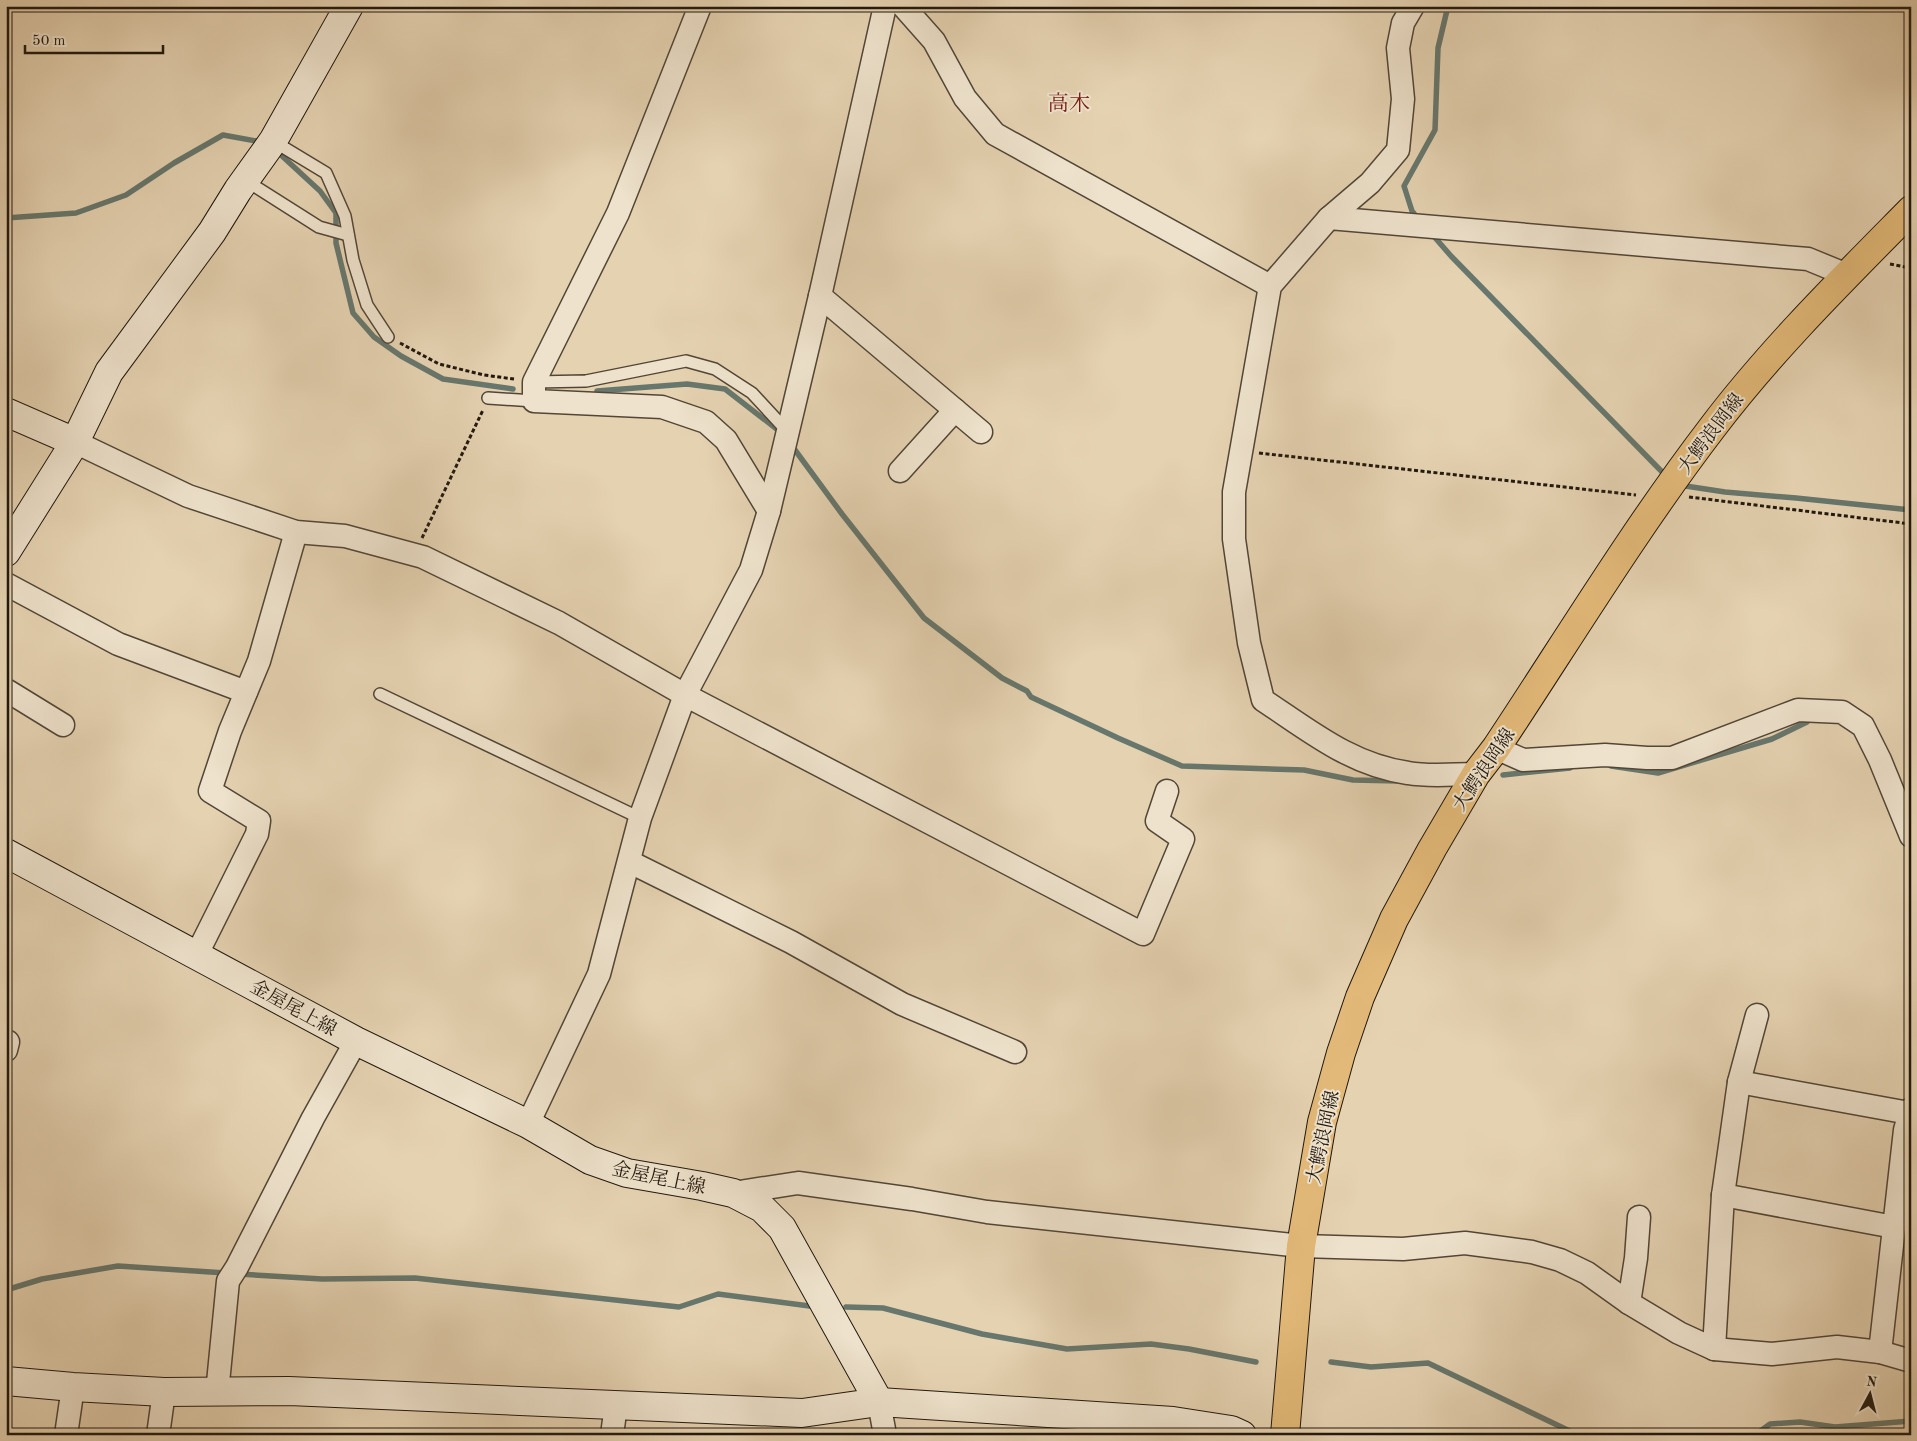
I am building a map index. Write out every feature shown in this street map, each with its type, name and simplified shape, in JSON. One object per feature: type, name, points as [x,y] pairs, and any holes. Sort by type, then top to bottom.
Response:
[{"type":"main road","name":"大鰐浪岡線","points":[[1285,1435],[1301,1246],[1322,1122],[1341,1053],[1360,997],[1394,919],[1476,774],[1496,748],[1659,500],[1712,427],[1750,381],[1847,275],[1911,210]]},
{"type":"street","points":[[6,552],[75,442],[108,372],[212,232],[245,180],[273,141],[349,6]]},
{"type":"street","points":[[700,6],[618,213],[534,392],[662,407],[706,422],[726,440],[769,511]]},
{"type":"street","points":[[528,1124],[599,974],[630,862],[640,818],[685,695],[751,570],[769,511],[788,432],[885,6]]},
{"type":"street","points":[[903,6],[934,41],[965,98],[995,134],[1270,286]]},
{"type":"street","points":[[1413,6],[1403,23],[1398,48],[1403,99],[1398,150],[1370,184],[1329,218],[1270,286],[1234,492],[1234,539],[1249,643],[1263,700],[1330,745],[1372,766],[1409,774],[1476,774]]},
{"type":"street","points":[[1329,218],[1808,259],[1847,275]]},
{"type":"street","points":[[820,296],[981,432]]},
{"type":"street","points":[[900,471],[955,410]]},
{"type":"street","points":[[6,412],[75,442],[188,496],[296,532],[345,536],[423,556],[559,623],[685,695],[1143,934],[1183,839],[1157,821],[1167,791]]},
{"type":"street","points":[[196,954],[257,834],[259,821],[210,791],[230,731],[259,661],[296,532]]},
{"type":"street","points":[[6,584],[118,644],[246,692]]},
{"type":"street","points":[[6,690],[63,725]]},
{"type":"street","points":[[1496,748],[1523,760],[1605,755],[1672,758],[1798,710],[1842,712],[1863,726],[1880,760],[1911,836]]},
{"type":"street","name":"金屋尾上線","points":[[6,853],[356,1041],[528,1124],[590,1160],[627,1173],[733,1193],[762,1208],[782,1228],[879,1402]]},
{"type":"street","points":[[630,862],[791,942],[902,1004],[1015,1052]]},
{"type":"street","points":[[1714,1349],[1723,1195],[1739,1082],[1757,1015]]},
{"type":"street","points":[[217,1393],[232,1274],[356,1041]]},
{"type":"street","points":[[1739,1082],[1910,1111],[1905,1130],[1880,1352]]},
{"type":"street","points":[[733,1193],[798,1183],[987,1212],[1301,1246],[1403,1249],[1465,1243],[1532,1252],[1560,1260],[1587,1273],[1628,1303],[1679,1334],[1714,1349],[1772,1354],[1837,1347],[1880,1352],[1911,1361]]},
{"type":"street","points":[[1723,1195],[1894,1227]]},
{"type":"street","points":[[1628,1303],[1636,1258],[1639,1217]]},
{"type":"street","points":[[6,1381],[73,1388],[164,1392],[289,1391],[802,1413],[879,1402],[1173,1421],[1231,1430],[1242,1435]]},
{"type":"street","points":[[66,1435],[73,1388]]},
{"type":"street","points":[[158,1435],[164,1392]]},
{"type":"street","points":[[879,1402],[885,1435]]},
{"type":"street","points":[[612,1435],[616,1405]]},
{"type":"lane","points":[[273,141],[326,173],[345,216],[352,260],[366,305],[388,337]]},
{"type":"lane","points":[[245,180],[319,227],[348,235]]},
{"type":"lane","points":[[488,398],[534,392],[686,362],[715,369],[752,393],[788,432]]},
{"type":"lane","points":[[380,694],[640,818]]},
{"type":"path","points":[[388,337],[439,364],[484,375],[534,392]]},
{"type":"path","points":[[414,554],[488,398]]},
{"type":"path","points":[[1241,451],[1634,494],[1659,500],[1911,524]]},
{"type":"waterway","points":[[1418,219],[1412,211],[1404,186],[1435,130],[1438,48],[1448,6]]},
{"type":"waterway","points":[[6,218],[76,213],[126,195],[174,163],[223,135],[262,142]]},
{"type":"waterway","points":[[281,155],[320,191],[336,213],[336,243],[353,313],[374,337],[401,356],[443,379],[513,389]]},
{"type":"waterway","points":[[1431,233],[1451,256],[1668,478]]},
{"type":"waterway","points":[[597,391],[687,384],[725,389],[778,430]]},
{"type":"waterway","points":[[795,450],[842,514],[924,618],[1002,678],[1027,691],[1031,697],[1182,766],[1304,770],[1353,780],[1398,781]]},
{"type":"waterway","points":[[1679,485],[1725,492],[1911,510]]},
{"type":"waterway","points":[[1611,766],[1658,773],[1772,739],[1807,722]]},
{"type":"waterway","points":[[1503,775],[1570,768]]},
{"type":"waterway","points":[[6,1290],[42,1279],[118,1266],[226,1273]]},
{"type":"waterway","points":[[238,1274],[322,1279],[415,1278],[679,1307],[718,1294],[817,1307]]},
{"type":"waterway","points":[[846,1307],[883,1308],[982,1334],[1067,1349],[1151,1344],[1256,1362]]},
{"type":"waterway","points":[[1331,1362],[1371,1367],[1428,1363],[1578,1435]]},
{"type":"waterway","points":[[1755,1435],[1770,1424],[1800,1422],[1835,1427],[1911,1421]]},
{"type":"district","name":"高木","points":[[1069,103]]}]
